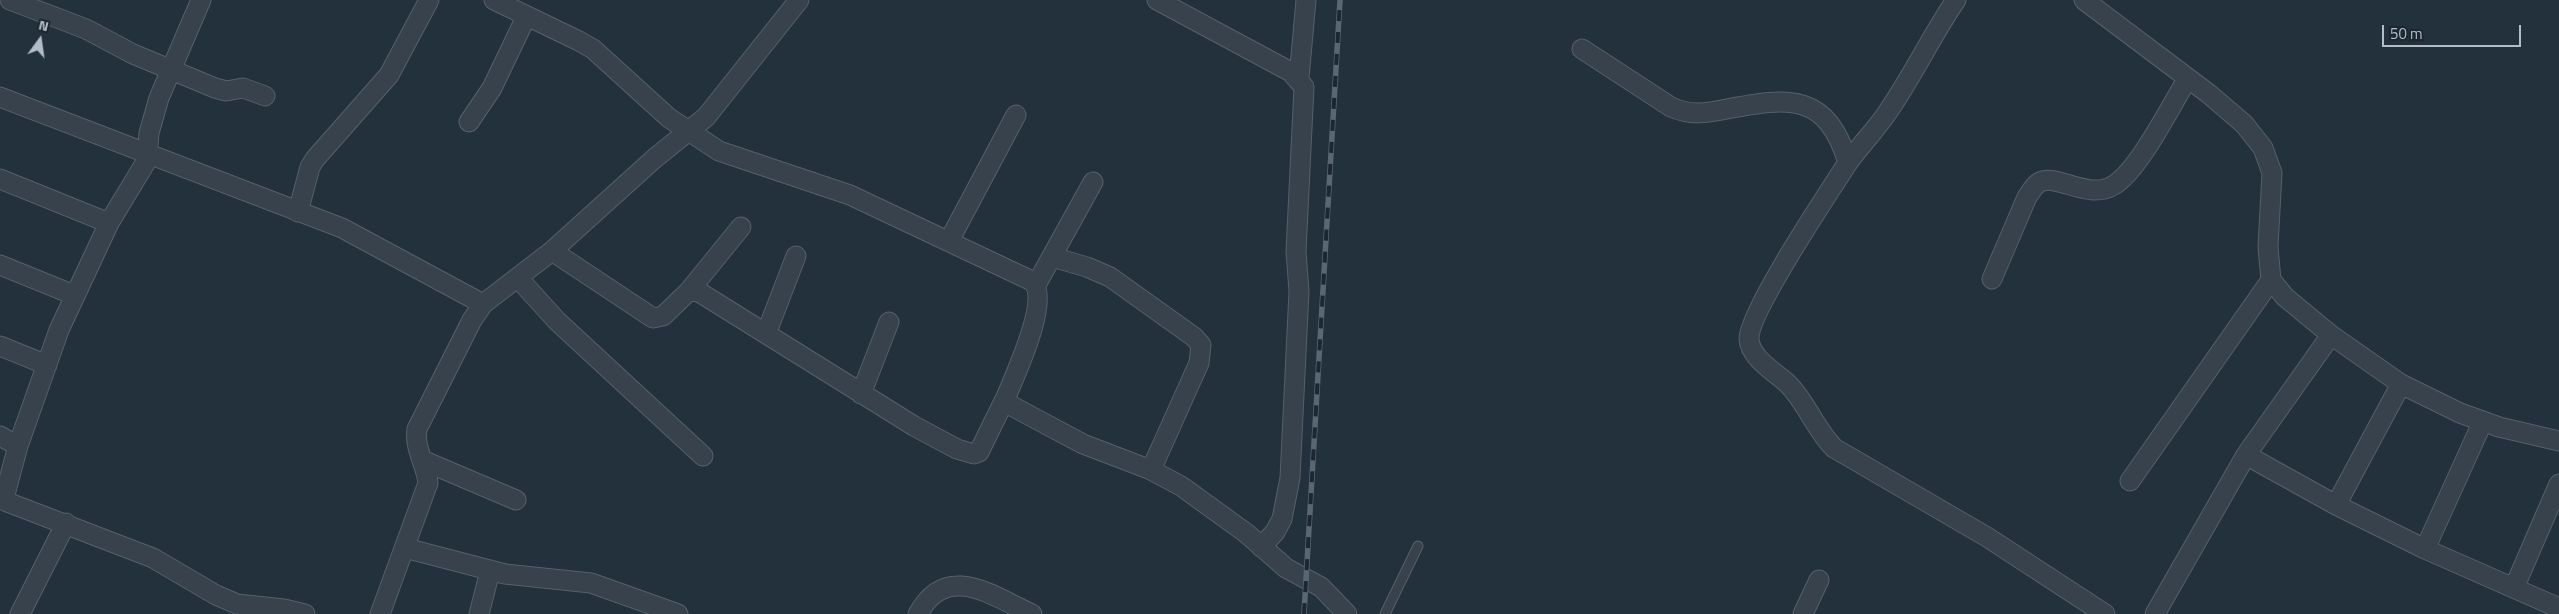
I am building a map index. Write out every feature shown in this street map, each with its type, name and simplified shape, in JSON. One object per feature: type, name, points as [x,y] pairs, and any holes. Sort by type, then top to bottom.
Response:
[{"type":"street","points":[[10,0],[90,31],[128,52],[223,91],[243,88],[265,96]]},
{"type":"street","points":[[201,0],[170,70],[149,133],[147,160],[109,224],[74,295],[18,446],[4,498],[7,502],[66,523],[153,558],[216,595],[237,604],[284,608],[305,614]]},
{"type":"street","points":[[298,212],[310,167],[389,75],[429,0]]},
{"type":"street","points":[[494,0],[579,41],[593,50],[686,132],[735,158],[835,189],[1025,277],[1036,285]]},
{"type":"street","points":[[380,614],[428,483],[422,460],[416,447],[417,429],[472,320],[483,304],[552,251],[686,132],[706,117],[799,0]]},
{"type":"street","points":[[1157,0],[1299,78],[1304,87],[1296,252],[1299,291],[1290,478],[1282,519],[1275,532],[1261,547]]},
{"type":"street","points":[[1299,78],[1306,0]]},
{"type":"street","points":[[1956,0],[1889,111],[1848,164],[1760,306],[1749,337],[1752,349],[1801,398],[1826,440],[1834,448],[1986,537],[2106,614]]},
{"type":"street","points":[[2084,0],[2188,78],[2244,124],[2263,148],[2269,159],[2272,172],[2268,247],[2271,280],[2286,297],[2331,335],[2401,384],[2483,421],[2559,441]]},
{"type":"street","points":[[469,122],[492,88],[526,17]]},
{"type":"street","points":[[1582,48],[1671,108],[1683,113],[1700,114],[1759,103],[1789,102],[1808,106],[1823,115],[1833,128],[1842,145],[1848,164]]},
{"type":"street","points":[[1992,279],[2027,196],[2034,187],[2040,181],[2049,180],[2085,190],[2100,190],[2114,186],[2127,174],[2142,154],[2188,78]]},
{"type":"street","points":[[0,96],[148,152],[369,241],[417,270],[483,304]]},
{"type":"street","points":[[949,241],[1016,115]]},
{"type":"street","points":[[0,179],[109,224]]},
{"type":"street","points":[[689,291],[699,292],[861,394],[948,445],[974,454],[981,449],[1006,397],[1033,325],[1038,295],[1036,285],[1093,182]]},
{"type":"street","points":[[552,251],[653,318],[663,316],[689,291],[741,227]]},
{"type":"street","points":[[766,334],[796,256]]},
{"type":"street","points":[[1052,257],[1087,267],[1110,277],[1194,337],[1201,345],[1199,363],[1151,470]]},
{"type":"street","points":[[0,265],[74,295]]},
{"type":"street","points":[[518,278],[557,321],[704,456]]},
{"type":"street","points":[[2130,481],[2271,280]]},
{"type":"street","points":[[861,394],[889,322]]},
{"type":"street","points":[[2155,614],[2246,455],[2331,335]]},
{"type":"street","points":[[0,346],[47,365]]},
{"type":"street","points":[[2336,505],[2401,384]]},
{"type":"street","points":[[1006,397],[1011,407],[1057,432],[1151,470],[1205,502],[1246,533],[1286,568],[1321,586],[1345,613]]},
{"type":"street","points":[[2425,550],[2483,421]]},
{"type":"street","points":[[0,436],[18,446]]},
{"type":"street","points":[[2246,455],[2336,505],[2425,550],[2559,608]]},
{"type":"street","points":[[422,460],[516,500]]},
{"type":"street","points":[[2514,588],[2559,484]]},
{"type":"street","points":[[20,614],[66,523]]},
{"type":"street","points":[[405,548],[490,571],[521,577],[591,583],[669,612]]},
{"type":"street","points":[[479,614],[490,571]]},
{"type":"street","points":[[1803,614],[1819,580]]},
{"type":"street","points":[[918,614],[931,596],[942,588],[956,585],[971,586],[1032,614]]},
{"type":"lane","points":[[1385,614],[1418,546]]},
{"type":"railway","points":[[1304,614],[1340,0]]}]
